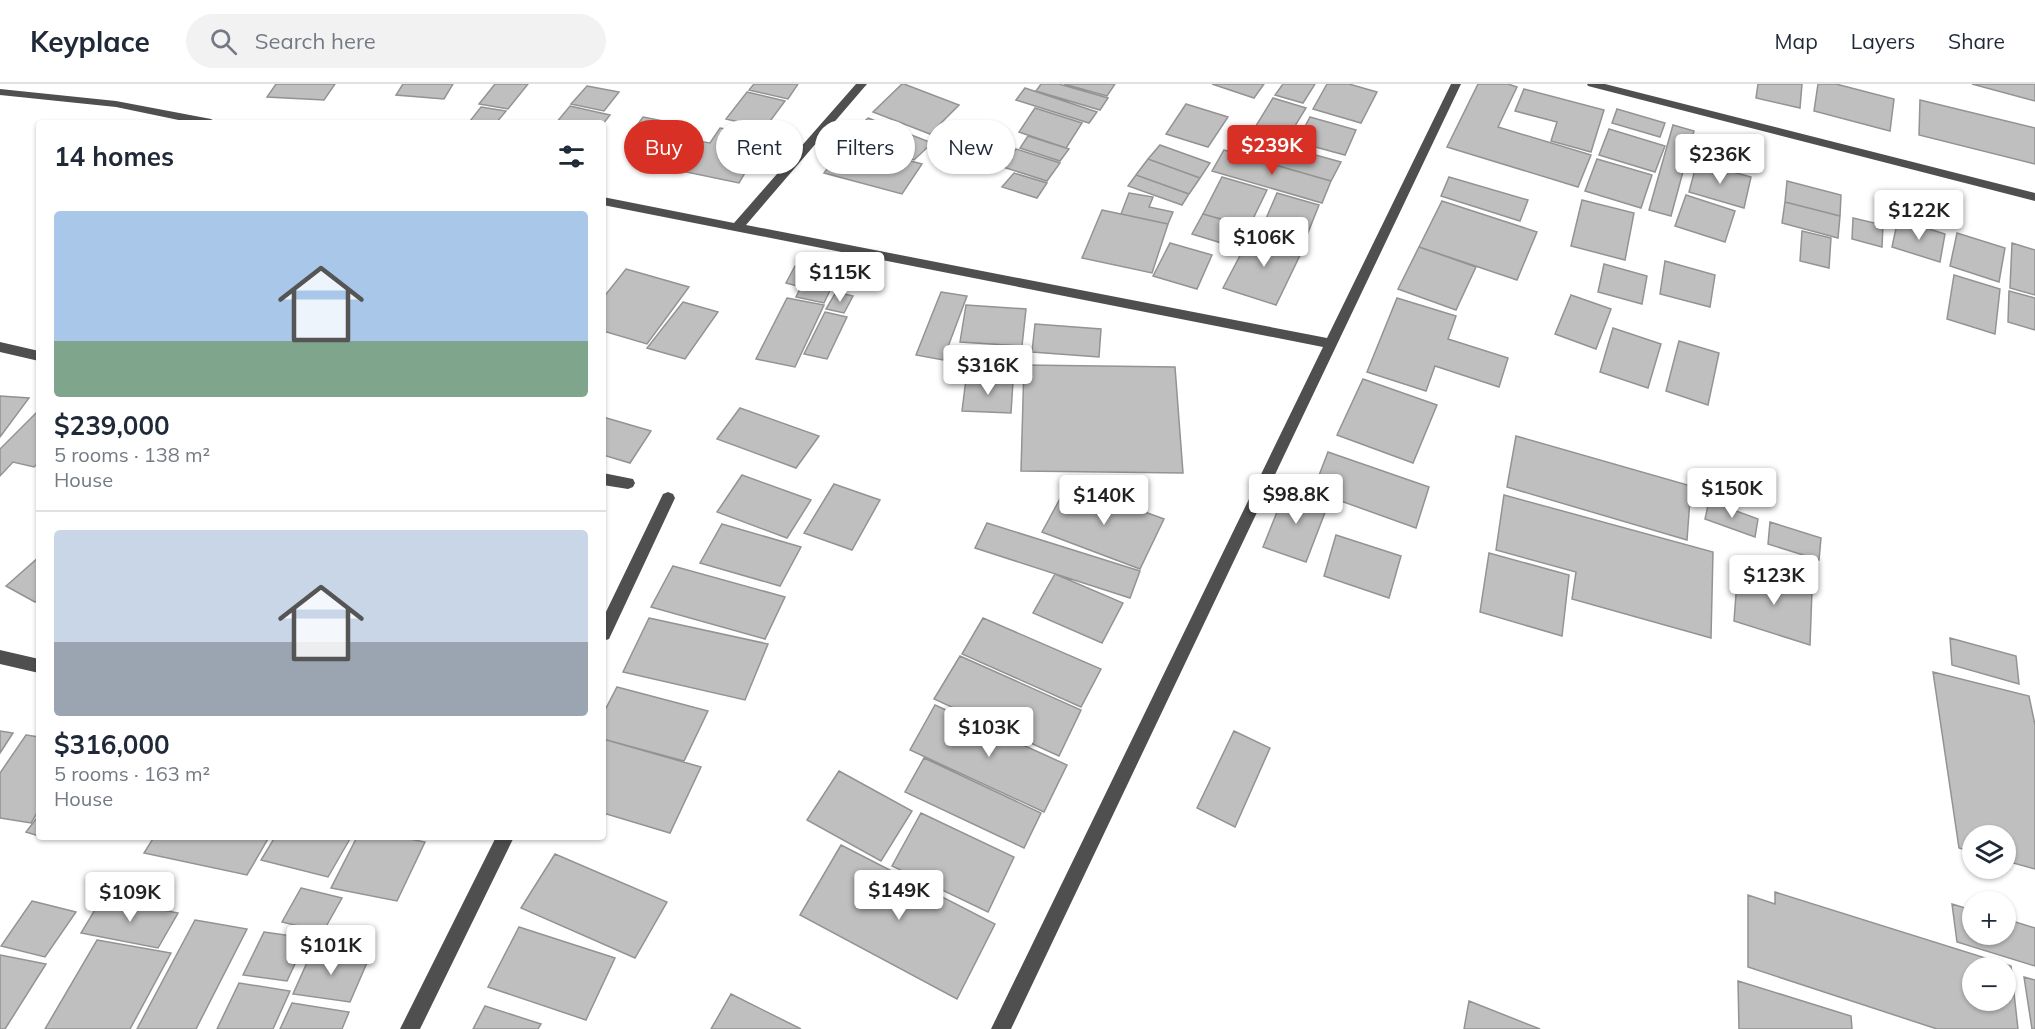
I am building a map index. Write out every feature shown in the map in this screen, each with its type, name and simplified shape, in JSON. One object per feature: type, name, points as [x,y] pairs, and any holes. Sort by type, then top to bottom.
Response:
[{"type":"street","points":[[736,228],[862,84]]},
{"type":"street","points":[[1001,1029],[1456,84]]},
{"type":"street","points":[[1592,84],[2035,197]]},
{"type":"street","points":[[0,92],[116,104],[196,120]]},
{"type":"street","points":[[606,202],[1331,344]]},
{"type":"street","points":[[0,347],[36,355]]},
{"type":"street","points":[[606,479],[628,483]]},
{"type":"street","points":[[606,628],[668,498]]},
{"type":"street","points":[[0,657],[36,665]]},
{"type":"street","points":[[410,1029],[504,840]]},
{"type":"building","points":[[276,84],[335,84],[324,100],[267,97]]},
{"type":"building","points":[[403,84],[453,84],[444,99],[396,95]]},
{"type":"building","points":[[495,84],[528,84],[508,109],[479,104]]},
{"type":"building","points":[[754,84],[798,84],[788,99],[749,90]]},
{"type":"building","points":[[902,84],[959,105],[944,120],[927,120],[927,133],[915,128],[915,120],[894,120],[873,112]]},
{"type":"building","points":[[1041,84],[1059,84],[1108,98],[1100,110],[1036,91]]},
{"type":"building","points":[[1064,84],[1115,84],[1107,96]]},
{"type":"building","points":[[1212,84],[1264,84],[1254,98]]},
{"type":"building","points":[[1283,84],[1315,84],[1303,103],[1275,95]]},
{"type":"building","points":[[1327,84],[1349,84],[1377,92],[1361,123],[1313,109]]},
{"type":"building","points":[[1478,84],[1508,84],[1517,87],[1498,127],[1591,155],[1578,187],[1447,147]]},
{"type":"building","points":[[1758,84],[1802,84],[1800,108],[1756,98]]},
{"type":"building","points":[[1818,84],[1836,84],[1894,99],[1890,131],[1814,111]]},
{"type":"building","points":[[1972,84],[2035,84],[2035,101]]},
{"type":"building","points":[[587,86],[619,92],[604,111],[571,104]]},
{"type":"building","points":[[1025,88],[1097,112],[1089,123],[1016,100]]},
{"type":"building","points":[[1524,89],[1604,110],[1591,152],[1551,141],[1557,122],[1515,111]]},
{"type":"building","points":[[747,92],[785,101],[771,120],[726,119]]},
{"type":"building","points":[[1273,98],[1306,108],[1287,139],[1254,129]]},
{"type":"building","points":[[1920,100],[2035,128],[2035,164],[1919,135]]},
{"type":"building","points":[[1186,104],[1228,117],[1208,147],[1166,134]]},
{"type":"building","points":[[570,106],[610,115],[606,120],[558,120]]},
{"type":"building","points":[[481,107],[506,111],[498,120],[471,120]]},
{"type":"building","points":[[1035,108],[1082,123],[1066,148],[1019,132]]},
{"type":"building","points":[[1617,109],[1665,123],[1660,137],[1612,123]]},
{"type":"building","points":[[643,117],[658,120],[641,120]]},
{"type":"building","points":[[1310,117],[1356,130],[1345,155],[1297,142]]},
{"type":"building","points":[[1673,125],[1694,131],[1671,216],[1649,210]]},
{"type":"building","points":[[1609,129],[1665,146],[1655,172],[1599,155]]},
{"type":"building","points":[[716,134],[716,174],[744,174],[739,183],[696,174],[704,174],[704,142],[710,143]]},
{"type":"building","points":[[915,136],[927,141],[927,148],[915,159]]},
{"type":"building","points":[[1028,136],[1069,149],[1060,161],[1020,148]]},
{"type":"building","points":[[1268,142],[1341,162],[1331,181],[1258,160]]},
{"type":"building","points":[[1160,145],[1210,163],[1200,178],[1148,159]]},
{"type":"building","points":[[1015,150],[1060,163],[1047,181],[1015,171]]},
{"type":"building","points":[[1224,150],[1331,181],[1322,203],[1212,171]]},
{"type":"building","points":[[1148,159],[1200,178],[1189,194],[1136,175]]},
{"type":"building","points":[[1597,159],[1652,175],[1641,208],[1585,191]]},
{"type":"building","points":[[915,162],[922,164],[902,194],[828,174],[915,174]]},
{"type":"building","points":[[1697,162],[1751,177],[1744,208],[1689,192]]},
{"type":"building","points":[[1015,173],[1047,183],[1037,198],[1002,187]]},
{"type":"building","points":[[1136,175],[1189,194],[1182,205],[1128,186]]},
{"type":"building","points":[[1222,177],[1267,190],[1249,227],[1203,214]]},
{"type":"building","points":[[1449,177],[1528,200],[1520,221],[1441,196]]},
{"type":"building","points":[[1787,181],[1841,195],[1840,216],[1785,202]]},
{"type":"building","points":[[1129,193],[1153,197],[1149,207],[1173,212],[1168,224],[1121,214]]},
{"type":"building","points":[[1277,193],[1319,205],[1305,240],[1262,228]]},
{"type":"building","points":[[1686,195],[1735,211],[1725,242],[1675,226]]},
{"type":"building","points":[[1582,200],[1634,213],[1625,260],[1571,246]]},
{"type":"building","points":[[1442,201],[1537,232],[1517,280],[1419,247]]},
{"type":"building","points":[[1785,202],[1840,216],[1838,238],[1782,223]]},
{"type":"building","points":[[1102,210],[1168,224],[1152,273],[1082,258]]},
{"type":"building","points":[[1203,214],[1249,227],[1238,248],[1192,234]]},
{"type":"building","points":[[1853,218],[1883,225],[1882,247],[1852,239]]},
{"type":"building","points":[[1898,219],[1945,234],[1940,262],[1892,247]]},
{"type":"building","points":[[1253,231],[1304,247],[1276,305],[1223,288]]},
{"type":"building","points":[[1802,231],[1831,238],[1829,268],[1800,261]]},
{"type":"building","points":[[1957,233],[2005,248],[1999,282],[1950,266]]},
{"type":"building","points":[[1170,243],[1212,255],[1197,289],[1153,276]]},
{"type":"building","points":[[2012,243],[2035,250],[2035,295],[2010,288]]},
{"type":"building","points":[[1419,247],[1476,267],[1456,310],[1398,289]]},
{"type":"building","points":[[1665,261],[1715,275],[1710,307],[1660,294]]},
{"type":"building","points":[[1604,264],[1647,276],[1642,304],[1598,292]]},
{"type":"building","points":[[795,266],[813,270],[811,273],[836,278],[824,303],[796,297],[801,287],[786,283]]},
{"type":"building","points":[[626,269],[689,287],[647,344],[606,332],[606,294]]},
{"type":"building","points":[[1954,275],[2000,289],[1995,334],[1947,319]]},
{"type":"building","points":[[2009,291],[2035,298],[2035,330],[2008,322]]},
{"type":"building","points":[[836,292],[853,296],[844,313],[826,309]]},
{"type":"building","points":[[941,292],[967,296],[943,360],[916,355]]},
{"type":"building","points":[[1571,295],[1611,309],[1596,349],[1555,334]]},
{"type":"building","points":[[787,298],[824,305],[795,367],[756,359]]},
{"type":"building","points":[[1397,298],[1456,316],[1448,339],[1508,358],[1499,387],[1435,366],[1426,391],[1367,372]]},
{"type":"building","points":[[683,302],[718,312],[685,359],[647,348]]},
{"type":"building","points":[[966,305],[1026,309],[1022,346],[960,342]]},
{"type":"building","points":[[825,312],[847,317],[827,359],[804,354]]},
{"type":"building","points":[[1035,324],[1101,329],[1099,357],[1032,352]]},
{"type":"building","points":[[1613,328],[1661,344],[1648,388],[1600,372]]},
{"type":"building","points":[[1679,341],[1719,353],[1708,405],[1666,391]]},
{"type":"building","points":[[969,348],[1016,350],[1013,381],[966,379]]},
{"type":"building","points":[[1024,365],[1175,367],[1183,473],[1021,471]]},
{"type":"building","points":[[966,379],[1013,381],[1011,413],[962,411]]},
{"type":"building","points":[[1363,379],[1437,405],[1413,463],[1337,435]]},
{"type":"building","points":[[0,396],[29,398],[0,437]]},
{"type":"building","points":[[740,408],[819,436],[796,468],[717,439]]},
{"type":"building","points":[[36,413],[36,465],[34,467],[13,462],[0,476],[0,449]]},
{"type":"building","points":[[606,418],[651,431],[630,463],[606,456]]},
{"type":"building","points":[[1516,436],[1691,486],[1687,540],[1507,487]]},
{"type":"building","points":[[1328,452],[1429,487],[1416,528],[1313,491]]},
{"type":"building","points":[[742,475],[811,500],[787,538],[717,512]]},
{"type":"building","points":[[834,484],[880,500],[852,550],[804,533]]},
{"type":"building","points":[[1068,484],[1164,519],[1140,569],[1042,532]]},
{"type":"building","points":[[1287,487],[1329,502],[1306,562],[1263,547]]},
{"type":"building","points":[[1504,495],[1713,552],[1711,638],[1572,599],[1576,572],[1496,550]]},
{"type":"building","points":[[1709,501],[1758,519],[1755,537],[1705,519]]},
{"type":"building","points":[[1770,522],[1821,538],[1819,560],[1768,544]]},
{"type":"building","points":[[987,523],[1140,571],[1130,598],[975,548]]},
{"type":"building","points":[[722,524],[801,547],[780,586],[700,563]]},
{"type":"building","points":[[1336,535],[1401,556],[1389,598],[1324,576]]},
{"type":"building","points":[[1489,553],[1569,575],[1562,636],[1480,612]]},
{"type":"building","points":[[36,560],[36,601],[6,586]]},
{"type":"building","points":[[673,566],[785,597],[765,639],[651,607]]},
{"type":"building","points":[[1738,568],[1812,590],[1810,645],[1734,621]]},
{"type":"building","points":[[1055,574],[1123,603],[1102,643],[1033,613]]},
{"type":"building","points":[[649,618],[768,644],[745,700],[623,672]]},
{"type":"building","points":[[983,618],[1101,669],[1081,707],[962,654]]},
{"type":"building","points":[[1950,638],[2016,656],[2019,684],[1952,665]]},
{"type":"building","points":[[960,656],[1081,710],[1059,756],[934,699]]},
{"type":"building","points":[[1933,672],[2029,696],[2035,725],[2035,869],[2016,864],[2016,825],[1962,825],[1962,849],[1959,848]]},
{"type":"building","points":[[617,687],[708,711],[684,761],[606,740],[606,708]]},
{"type":"building","points":[[935,705],[1067,765],[1044,812],[910,750]]},
{"type":"building","points":[[0,731],[13,733],[0,753]]},
{"type":"building","points":[[1234,731],[1270,748],[1235,827],[1197,808]]},
{"type":"building","points":[[26,735],[36,737],[36,815],[31,823],[0,818],[0,773]]},
{"type":"building","points":[[606,740],[701,767],[670,833],[606,814]]},
{"type":"building","points":[[924,758],[1041,813],[1024,848],[905,792]]},
{"type":"building","points":[[839,771],[912,811],[881,861],[807,820]]},
{"type":"building","points":[[921,813],[1014,857],[988,912],[892,866]]},
{"type":"building","points":[[36,819],[36,835],[26,832]]},
{"type":"building","points":[[152,840],[267,840],[247,875],[144,853]]},
{"type":"building","points":[[273,840],[349,840],[328,877],[261,860]]},
{"type":"building","points":[[355,840],[425,842],[397,901],[331,888]]},
{"type":"building","points":[[841,845],[995,924],[957,999],[800,915]]},
{"type":"building","points":[[555,854],[667,902],[635,958],[521,908]]},
{"type":"building","points":[[301,888],[342,898],[323,932],[282,922]]},
{"type":"building","points":[[1775,892],[1982,957],[1962,957],[1962,1011],[2016,1011],[2018,1029],[1937,1029],[1748,967],[1748,895],[1775,904]]},
{"type":"building","points":[[102,898],[178,913],[158,948],[81,933]]},
{"type":"building","points":[[32,901],[76,912],[45,957],[1,946]]},
{"type":"building","points":[[1952,904],[1962,907],[1962,944],[1957,942]]},
{"type":"building","points":[[195,920],[247,929],[196,1029],[137,1029]]},
{"type":"building","points":[[2016,922],[2035,928],[2035,966],[2016,960],[2016,957],[2006,957],[1967,945],[2016,945]]},
{"type":"building","points":[[519,927],[615,958],[586,1020],[488,987]]},
{"type":"building","points":[[264,932],[307,938],[287,981],[243,975]]},
{"type":"building","points":[[97,940],[171,953],[130,1029],[45,1029]]},
{"type":"building","points":[[313,949],[369,958],[350,1002],[293,994]]},
{"type":"building","points":[[0,955],[46,964],[5,1029],[0,1029]]},
{"type":"building","points":[[2024,977],[2035,980],[2035,1029],[2032,1029]]},
{"type":"building","points":[[1738,981],[1851,1016],[1852,1029],[1739,1029]]},
{"type":"building","points":[[239,983],[290,991],[273,1029],[217,1029]]},
{"type":"building","points":[[731,994],[801,1029],[711,1029]]},
{"type":"building","points":[[1469,1001],[1540,1029],[1464,1029]]},
{"type":"building","points":[[292,1003],[349,1012],[342,1029],[280,1029]]},
{"type":"building","points":[[485,1006],[541,1024],[538,1029],[473,1029]]}]
